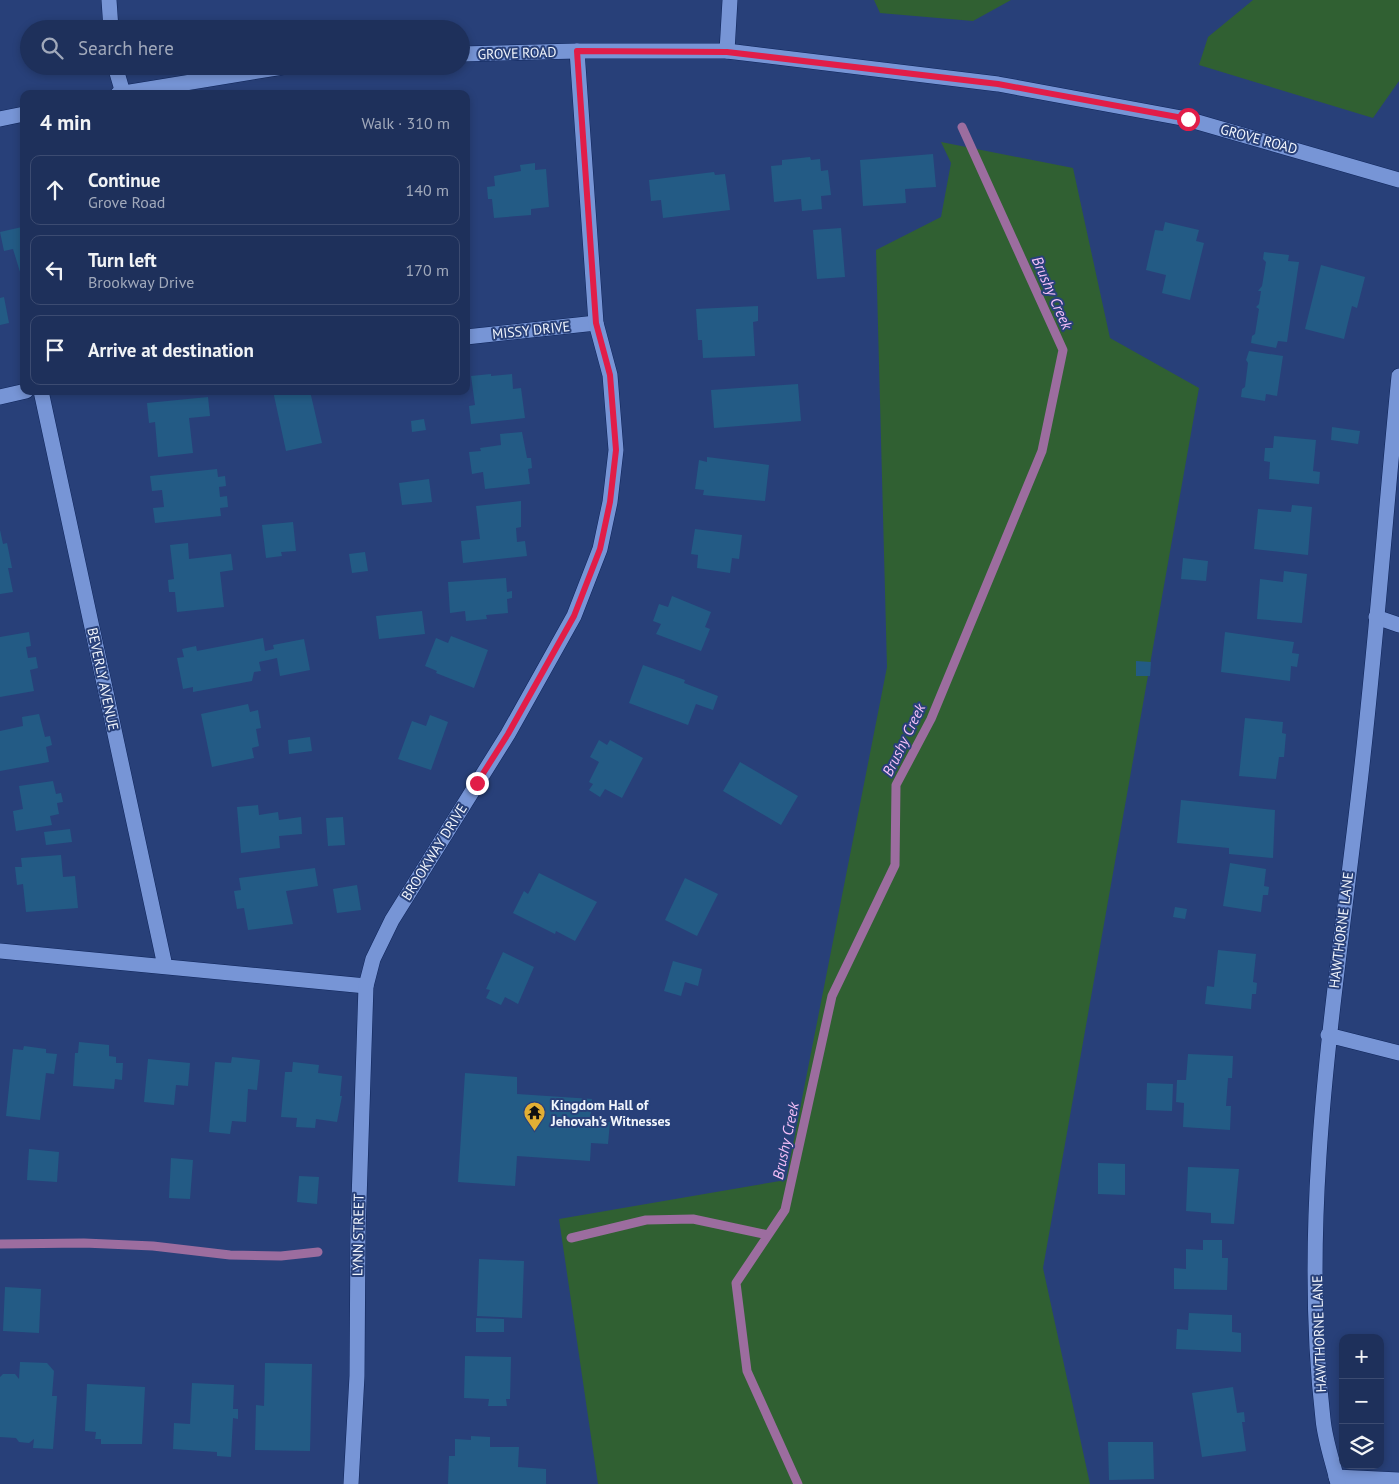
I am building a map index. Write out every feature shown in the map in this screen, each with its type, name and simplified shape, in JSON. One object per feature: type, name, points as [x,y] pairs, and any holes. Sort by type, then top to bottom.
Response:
[{"type":"street","points":[[109,0],[110,20]]},
{"type":"street","points":[[727,52],[730,0]]},
{"type":"street","name":"GROVE ROAD","points":[[470,54],[577,51],[727,52],[998,84],[1188,119],[1399,180]]},
{"type":"street","name":"BROOKWAY DRIVE","points":[[366,986],[373,959],[392,920],[508,734],[569,625],[600,549],[610,502],[616,450],[610,375],[596,323],[577,51]]},
{"type":"street","points":[[117,75],[119,90]]},
{"type":"street","points":[[139,90],[233,75]]},
{"type":"street","points":[[0,119],[20,115]]},
{"type":"street","name":"MISSY DRIVE","points":[[470,337],[596,323]]},
{"type":"street","name":"HAWTHORNE LANE","points":[[1337,1481],[1323,1422],[1316,1343],[1316,1183],[1328,1035],[1358,797],[1376,617],[1394,487],[1399,376]]},
{"type":"street","points":[[0,397],[20,392]]},
{"type":"street","name":"BEVERLY AVENUE","points":[[42,395],[165,966]]},
{"type":"street","points":[[1376,617],[1399,626]]},
{"type":"street","points":[[0,951],[366,986]]},
{"type":"street","name":"LYNN STREET","points":[[351,1484],[357,1376],[358,1231],[366,986]]},
{"type":"street","points":[[1328,1035],[1399,1054]]},
{"type":"street","points":[[1337,1481],[1399,1480]]},
{"type":"green space","points":[[874,0],[1011,0],[973,21],[880,13]]},
{"type":"green space","points":[[1253,0],[1399,0],[1399,81],[1373,118],[1199,65],[1208,37]]},
{"type":"green space","points":[[941,142],[1073,168],[1110,338],[1199,388],[1043,1268],[1090,1484],[598,1484],[559,1219],[786,1180],[887,667],[876,250],[941,217],[951,163]]},
{"type":"building","points":[[933,154],[936,187],[905,189],[906,203],[863,206],[860,160]]},
{"type":"building","points":[[810,157],[811,160],[820,159],[821,171],[828,170],[831,195],[821,196],[822,209],[802,211],[801,199],[774,202],[771,166],[782,165],[782,160]]},
{"type":"building","points":[[535,163],[535,170],[546,169],[549,207],[531,209],[531,215],[494,218],[492,199],[488,199],[487,187],[495,186],[494,176],[521,171],[520,165]]},
{"type":"building","points":[[714,172],[715,175],[725,174],[730,210],[663,218],[661,200],[651,201],[649,180]]},
{"type":"building","points":[[1165,222],[1199,230],[1196,241],[1204,243],[1190,300],[1162,293],[1166,275],[1146,270],[1155,230],[1163,231]]},
{"type":"building","points":[[20,227],[20,272],[13,249],[4,251],[0,232]]},
{"type":"building","points":[[841,228],[845,277],[817,279],[813,230]]},
{"type":"building","points":[[1264,252],[1289,255],[1288,261],[1299,262],[1287,342],[1278,341],[1276,348],[1251,343],[1252,336],[1255,334],[1259,309],[1256,307],[1259,304],[1261,291],[1258,291],[1262,286],[1266,262],[1263,259]]},
{"type":"building","points":[[1321,265],[1365,277],[1357,308],[1352,306],[1344,339],[1305,329]]},
{"type":"building","points":[[4,297],[9,323],[0,325],[0,298]]},
{"type":"building","points":[[758,306],[758,321],[753,322],[755,356],[703,358],[702,340],[698,340],[696,309]]},
{"type":"building","points":[[1249,351],[1283,356],[1277,396],[1266,394],[1265,401],[1241,397],[1242,389],[1245,387],[1248,363],[1246,360]]},
{"type":"building","points":[[491,374],[491,376],[512,374],[513,389],[521,388],[525,418],[471,424],[469,406],[475,405],[471,376]]},
{"type":"building","points":[[798,384],[801,421],[714,428],[711,390]]},
{"type":"building","points":[[274,395],[311,395],[322,443],[286,451]]},
{"type":"building","points":[[208,397],[210,416],[189,418],[193,453],[158,457],[155,422],[149,423],[147,403]]},
{"type":"building","points":[[424,419],[426,430],[412,432],[411,421]]},
{"type":"building","points":[[1332,427],[1360,431],[1358,444],[1331,440]]},
{"type":"building","points":[[522,432],[527,458],[531,458],[532,468],[528,469],[530,484],[485,489],[483,472],[472,474],[469,452],[481,451],[480,448],[501,445],[500,434]]},
{"type":"building","points":[[1274,436],[1316,440],[1313,471],[1320,472],[1319,484],[1269,479],[1270,462],[1264,461],[1265,448],[1273,448]]},
{"type":"building","points":[[707,457],[769,465],[765,501],[703,495],[704,490],[695,489],[699,460],[707,462]]},
{"type":"building","points":[[217,469],[218,477],[225,476],[226,486],[219,487],[220,497],[227,496],[228,507],[220,508],[221,516],[155,523],[153,508],[164,507],[162,490],[152,491],[150,476]]},
{"type":"building","points":[[429,479],[432,502],[402,505],[399,483]]},
{"type":"building","points":[[521,501],[521,527],[516,528],[517,542],[525,541],[527,556],[463,563],[461,541],[480,539],[476,506]]},
{"type":"building","points":[[1292,505],[1312,507],[1308,555],[1254,549],[1258,509],[1291,512]]},
{"type":"building","points":[[293,522],[296,551],[281,552],[282,556],[266,558],[262,525]]},
{"type":"building","points":[[695,529],[742,535],[739,559],[732,558],[730,573],[697,568],[698,555],[691,554]]},
{"type":"building","points":[[0,530],[3,544],[7,543],[12,568],[8,568],[13,592],[0,594]]},
{"type":"building","points":[[188,543],[189,559],[231,554],[233,570],[220,572],[224,607],[177,612],[175,592],[169,592],[168,580],[174,579],[170,545]]},
{"type":"building","points":[[365,552],[368,571],[352,573],[349,554]]},
{"type":"building","points":[[1183,558],[1208,561],[1206,581],[1181,579]]},
{"type":"building","points":[[1284,571],[1307,574],[1302,623],[1257,619],[1260,579],[1283,582]]},
{"type":"building","points":[[506,578],[507,592],[512,591],[512,598],[507,599],[508,613],[486,615],[487,619],[466,621],[465,611],[450,613],[448,582]]},
{"type":"building","points":[[672,596],[711,612],[705,627],[710,629],[701,651],[656,634],[661,624],[653,621],[659,604],[668,607]]},
{"type":"building","points":[[422,611],[425,634],[379,639],[376,616]]},
{"type":"building","points":[[29,632],[31,646],[26,647],[28,658],[36,657],[38,668],[30,670],[34,691],[0,697],[0,637]]},
{"type":"building","points":[[1225,632],[1294,642],[1292,653],[1299,654],[1297,667],[1291,666],[1290,681],[1221,672]]},
{"type":"building","points":[[451,636],[488,650],[474,688],[436,673],[437,671],[425,666],[436,638],[448,643]]},
{"type":"building","points":[[263,638],[265,651],[274,649],[273,645],[304,639],[310,670],[280,676],[277,658],[259,662],[261,671],[254,672],[252,681],[193,692],[193,687],[183,689],[177,658],[184,657],[182,649],[196,646],[197,651]]},
{"type":"building","points":[[1136,661],[1151,662],[1150,676],[1136,676]]},
{"type":"building","points":[[643,665],[685,680],[684,683],[718,696],[713,710],[696,704],[688,725],[629,703]]},
{"type":"building","points":[[248,704],[250,712],[258,710],[261,728],[256,729],[259,746],[252,748],[254,758],[212,767],[201,714]]},
{"type":"building","points":[[39,714],[45,737],[50,736],[52,745],[46,747],[49,762],[0,771],[0,731],[23,726],[22,717]]},
{"type":"building","points":[[430,715],[448,722],[431,770],[398,759],[412,721],[426,726]]},
{"type":"building","points":[[1245,718],[1283,722],[1282,733],[1286,734],[1284,757],[1279,757],[1276,779],[1239,776]]},
{"type":"building","points":[[310,737],[312,751],[289,754],[288,740]]},
{"type":"building","points":[[599,740],[607,745],[610,740],[643,758],[622,798],[605,789],[600,797],[589,790],[593,784],[589,782],[599,762],[590,757]]},
{"type":"building","points":[[740,762],[798,796],[781,825],[723,791]]},
{"type":"building","points":[[53,781],[56,794],[61,793],[63,802],[57,803],[59,814],[50,816],[52,825],[16,831],[13,811],[23,809],[19,786]]},
{"type":"building","points":[[1181,800],[1275,810],[1273,858],[1229,854],[1229,848],[1177,843]]},
{"type":"building","points":[[258,805],[259,815],[278,812],[279,820],[301,817],[302,834],[279,836],[280,848],[241,853],[237,807]]},
{"type":"building","points":[[343,817],[345,845],[328,846],[326,818]]},
{"type":"building","points":[[70,829],[72,842],[46,845],[44,832]]},
{"type":"building","points":[[61,855],[63,877],[75,876],[78,908],[26,912],[23,884],[17,885],[15,867],[22,867],[21,858]]},
{"type":"building","points":[[1230,863],[1266,869],[1264,886],[1269,887],[1268,895],[1263,895],[1261,912],[1223,906]]},
{"type":"building","points":[[315,868],[318,886],[286,891],[293,924],[248,930],[244,908],[237,909],[234,891],[241,890],[239,878]]},
{"type":"building","points":[[539,873],[597,902],[575,941],[556,931],[555,934],[513,913],[524,891],[528,894]]},
{"type":"building","points":[[685,878],[718,894],[697,936],[665,920]]},
{"type":"building","points":[[357,885],[361,910],[337,913],[333,889]]},
{"type":"building","points":[[1175,907],[1187,909],[1185,919],[1173,917]]},
{"type":"building","points":[[1218,950],[1256,954],[1253,982],[1257,983],[1256,994],[1252,994],[1251,1009],[1205,1004],[1207,986],[1214,987]]},
{"type":"building","points":[[503,952],[534,967],[518,1004],[505,997],[501,1005],[486,998],[490,990],[486,989]]},
{"type":"building","points":[[673,961],[702,969],[698,986],[685,982],[681,996],[664,991]]},
{"type":"building","points":[[79,1042],[109,1045],[109,1056],[116,1057],[116,1063],[123,1063],[122,1080],[115,1079],[114,1089],[73,1086],[75,1053],[78,1053]]},
{"type":"building","points":[[24,1046],[46,1049],[46,1053],[57,1054],[54,1074],[46,1073],[40,1120],[6,1116],[13,1049],[23,1050]]},
{"type":"building","points":[[1188,1054],[1233,1056],[1232,1078],[1228,1078],[1226,1106],[1231,1106],[1230,1130],[1183,1127],[1184,1103],[1176,1102],[1177,1080],[1186,1080]]},
{"type":"building","points":[[232,1057],[260,1060],[257,1090],[248,1089],[246,1122],[232,1121],[230,1134],[209,1132],[215,1062],[231,1063]]},
{"type":"building","points":[[148,1059],[190,1063],[188,1086],[176,1085],[174,1105],[144,1102]]},
{"type":"building","points":[[293,1062],[319,1065],[318,1073],[342,1076],[340,1096],[342,1096],[337,1122],[316,1119],[315,1128],[296,1127],[297,1118],[281,1117],[285,1072],[292,1072]]},
{"type":"building","name":"Kingdom Hall of Jehovah’s Witnesses","points":[[465,1073],[517,1077],[517,1094],[592,1099],[590,1120],[610,1122],[608,1144],[591,1143],[590,1161],[517,1156],[515,1186],[458,1182]]},
{"type":"building","points":[[1147,1083],[1173,1084],[1172,1111],[1146,1110]]},
{"type":"building","points":[[29,1149],[59,1152],[57,1182],[27,1180]]},
{"type":"building","points":[[171,1158],[193,1160],[190,1199],[169,1198]]},
{"type":"building","points":[[1098,1163],[1125,1164],[1125,1195],[1098,1194]]},
{"type":"building","points":[[1188,1167],[1239,1169],[1234,1224],[1211,1223],[1211,1213],[1186,1211]]},
{"type":"building","points":[[299,1176],[319,1177],[317,1204],[297,1202]]},
{"type":"building","points":[[1203,1240],[1222,1240],[1222,1258],[1228,1258],[1227,1290],[1174,1289],[1174,1268],[1186,1269],[1186,1249],[1203,1250]]},
{"type":"building","points":[[479,1259],[524,1261],[522,1318],[477,1316]]},
{"type":"building","points":[[5,1287],[41,1289],[39,1333],[3,1331]]},
{"type":"building","points":[[1189,1313],[1232,1315],[1232,1332],[1241,1333],[1241,1352],[1176,1349],[1177,1329],[1188,1330]]},
{"type":"building","points":[[476,1318],[504,1319],[504,1332],[476,1332]]},
{"type":"building","points":[[465,1356],[511,1357],[510,1399],[506,1399],[507,1406],[488,1406],[489,1399],[464,1398]]},
{"type":"building","points":[[20,1362],[47,1363],[54,1371],[52,1396],[57,1396],[53,1449],[33,1448],[34,1439],[29,1443],[19,1442],[16,1438],[0,1437],[0,1377],[3,1374],[15,1374],[19,1379]]},
{"type":"building","points":[[265,1363],[312,1364],[310,1451],[255,1450],[256,1405],[264,1406]]},
{"type":"building","points":[[192,1383],[234,1385],[233,1409],[238,1409],[238,1419],[233,1418],[231,1457],[217,1456],[217,1452],[173,1449],[174,1423],[190,1424]]},
{"type":"building","points":[[87,1384],[145,1387],[142,1444],[101,1444],[101,1439],[95,1439],[96,1432],[85,1431]]},
{"type":"building","points":[[1233,1387],[1237,1413],[1244,1412],[1245,1422],[1242,1422],[1246,1451],[1202,1457],[1192,1393]]},
{"type":"building","points":[[471,1436],[490,1437],[490,1447],[519,1447],[518,1467],[546,1469],[546,1484],[448,1484],[449,1456],[455,1456],[455,1439],[471,1440]]},
{"type":"building","points":[[1108,1442],[1153,1442],[1154,1479],[1109,1480]]},
{"type":"waterway","name":"Brushy Creek","points":[[798,1484],[747,1371],[736,1283],[785,1210],[832,996],[895,865],[896,785],[931,719],[1042,451],[1063,350],[962,127]]},
{"type":"waterway","points":[[571,1238],[646,1220],[693,1219],[768,1235]]},
{"type":"waterway","points":[[0,1244],[84,1243],[153,1246],[230,1255],[281,1256],[318,1252]]},
{"type":"place","name":"Kingdom Hall of Jehovah’s Witnesses","points":[[535,1132]]},
{"type":"route","points":[[477,783],[508,734],[574,616],[600,549],[610,502],[616,450],[610,375],[596,323],[577,51],[727,52],[998,84],[1188,119]]}]
